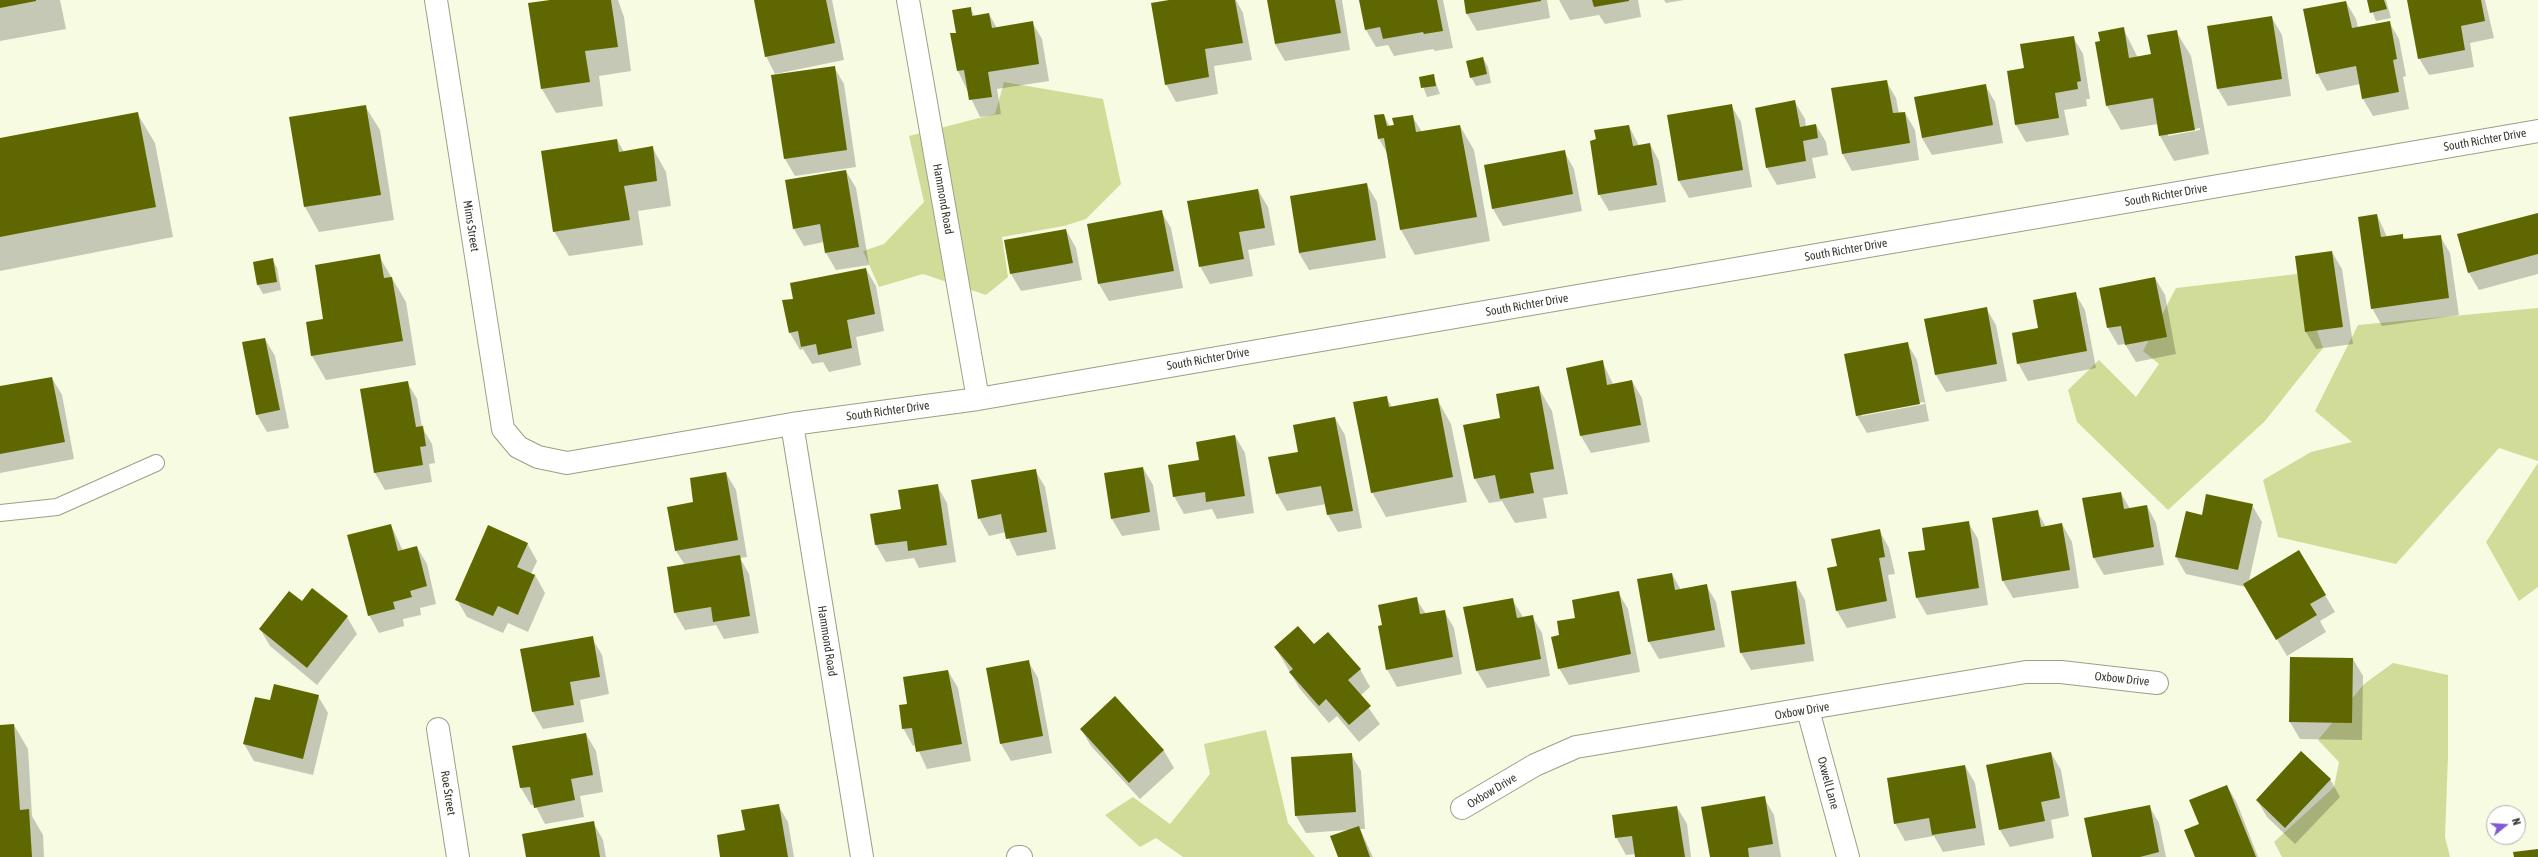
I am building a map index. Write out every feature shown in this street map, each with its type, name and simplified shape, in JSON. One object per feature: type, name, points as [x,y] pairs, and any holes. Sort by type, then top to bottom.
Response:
[{"type":"street","name":"Mims Street","points":[[436,0],[503,429],[518,447]]},
{"type":"street","name":"Hammond Road","points":[[908,0],[978,399]]},
{"type":"street","name":"South Richter Drive","points":[[518,447],[538,457],[567,463],[792,424],[978,399],[2538,131]]},
{"type":"street","name":"Hammond Road","points":[[792,424],[862,857]]},
{"type":"street","name":"Oxbow Drive","points":[[1462,808],[1535,765],[1576,748],[2026,672],[2061,672],[2157,683]]},
{"type":"street","name":"Oxwell Lane","points":[[1808,710],[1848,857]]},
{"type":"street","name":"Roe Street","points":[[438,730],[458,857]]},
{"type":"lane","points":[[0,512],[58,507],[156,463]]},
{"type":"green space","points":[[1004,82],[1103,99],[1121,184],[1086,219],[1064,226],[1002,237],[1008,277],[986,295],[923,274],[879,287],[863,251],[884,244],[924,202],[909,136],[995,114]]},
{"type":"green space","points":[[2297,274],[2323,348],[2265,421],[2168,510],[2077,422],[2068,390],[2099,360],[2136,397],[2159,364],[2143,351],[2176,288]]},
{"type":"green space","points":[[2538,308],[2538,461],[2499,448],[2396,564],[2278,537],[2263,480],[2311,452],[2352,442],[2315,411],[2358,325]]},
{"type":"green space","points":[[2538,463],[2538,587],[2519,601],[2486,542]]},
{"type":"green space","points":[[2393,663],[2448,675],[2448,756],[2445,837],[2450,857],[2282,857],[2274,842],[2334,787],[2339,762],[2318,740],[2364,684]]},
{"type":"green space","points":[[1266,730],[1288,823],[1315,857],[1183,857],[1156,838],[1140,847],[1105,815],[1133,797],[1170,824],[1210,774],[1204,744]]},
{"type":"building","points":[[0,0],[36,0],[36,1],[0,8]]},
{"type":"building","points":[[550,0],[611,0],[618,47],[585,51],[590,82],[541,89],[528,3]]},
{"type":"building","points":[[754,0],[826,0],[835,43],[765,57]]},
{"type":"building","points":[[1169,0],[1235,0],[1243,43],[1205,49],[1209,77],[1165,85],[1151,3]]},
{"type":"building","points":[[1267,0],[1335,0],[1341,33],[1275,44]]},
{"type":"building","points":[[1359,0],[1437,0],[1443,31],[1424,34],[1423,32],[1383,39],[1380,27],[1365,30]]},
{"type":"building","points":[[1464,0],[1541,0],[1541,1],[1466,14]]},
{"type":"building","points":[[1592,0],[1629,0],[1629,1],[1594,7]]},
{"type":"building","points":[[2367,0],[2384,0],[2387,9],[2370,13]]},
{"type":"building","points":[[2407,0],[2481,0],[2485,21],[2461,26],[2465,50],[2418,59]]},
{"type":"building","points":[[2346,1],[2352,28],[2390,21],[2397,59],[2393,60],[2399,92],[2362,99],[2356,66],[2316,74],[2303,9]]},
{"type":"building","points":[[971,7],[972,16],[989,13],[992,28],[1033,21],[1039,64],[988,72],[992,97],[969,100],[964,70],[957,71],[950,33],[956,33],[952,10]]},
{"type":"building","points":[[2272,16],[2282,79],[2217,89],[2207,26]]},
{"type":"building","points":[[2124,27],[2129,58],[2151,54],[2147,35],[2177,30],[2195,130],[2159,136],[2153,98],[2106,106],[2095,42],[2100,41],[2098,32]]},
{"type":"building","points":[[2074,36],[2081,81],[2077,82],[2078,89],[2055,93],[2059,118],[2015,125],[2007,71],[2024,68],[2020,44]]},
{"type":"building","points":[[1483,57],[1487,74],[1470,78],[1466,61]]},
{"type":"building","points":[[835,66],[847,150],[784,159],[771,75]]},
{"type":"building","points":[[1434,74],[1436,86],[1421,88],[1419,77]]},
{"type":"building","points":[[1887,80],[1893,113],[1905,112],[1910,143],[1842,154],[1831,88]]},
{"type":"building","points":[[1986,84],[1993,125],[1922,138],[1914,97]]},
{"type":"building","points":[[1795,100],[1800,127],[1816,124],[1818,138],[1803,141],[1806,161],[1766,168],[1755,108]]},
{"type":"building","points":[[1732,104],[1743,170],[1678,181],[1667,115]]},
{"type":"building","points":[[366,105],[381,195],[304,207],[289,117]]},
{"type":"building","points":[[138,112],[156,207],[0,237],[0,138]]},
{"type":"building","points":[[1384,114],[1387,126],[1394,125],[1392,118],[1413,115],[1416,132],[1460,125],[1477,217],[1400,230],[1384,138],[1378,139],[1374,115]]},
{"type":"building","points":[[1629,125],[1633,146],[1650,143],[1657,185],[1598,195],[1590,141],[1596,139],[1594,130]]},
{"type":"building","points":[[617,139],[619,152],[653,146],[657,181],[624,186],[630,220],[553,232],[541,151]]},
{"type":"building","points":[[1565,150],[1573,194],[1492,209],[1484,165]]},
{"type":"building","points":[[846,170],[859,247],[825,253],[820,224],[793,229],[785,180]]},
{"type":"building","points":[[1367,183],[1376,240],[1299,253],[1290,196]]},
{"type":"building","points":[[1258,189],[1265,228],[1239,232],[1244,259],[1199,267],[1187,201]]},
{"type":"building","points":[[1162,210],[1174,271],[1098,284],[1087,224]]},
{"type":"building","points":[[2538,213],[2538,254],[2468,273],[2457,234]]},
{"type":"building","points":[[2377,214],[2381,237],[2403,234],[2403,239],[2441,235],[2449,298],[2371,309],[2358,217]]},
{"type":"building","points":[[1066,229],[1073,263],[1010,274],[1004,240]]},
{"type":"building","points":[[2332,251],[2343,327],[2305,332],[2295,256]]},
{"type":"building","points":[[380,254],[384,278],[392,277],[403,341],[311,356],[306,322],[323,319],[315,265]]},
{"type":"building","points":[[273,258],[277,282],[257,285],[253,262]]},
{"type":"building","points":[[866,268],[875,314],[847,320],[852,348],[818,355],[816,344],[801,347],[798,331],[789,333],[782,300],[793,299],[790,283]]},
{"type":"building","points":[[2155,277],[2167,337],[2125,345],[2121,326],[2107,328],[2099,288]]},
{"type":"building","points":[[2076,292],[2087,351],[2017,364],[2012,333],[2038,328],[2033,300]]},
{"type":"building","points":[[1987,307],[1997,364],[1935,375],[1924,319]]},
{"type":"building","points":[[265,338],[280,410],[256,415],[242,342]]},
{"type":"building","points":[[1908,342],[1920,404],[1856,416],[1844,354]]},
{"type":"building","points":[[1603,360],[1607,385],[1632,380],[1641,425],[1580,436],[1566,368]]},
{"type":"building","points":[[52,377],[65,442],[0,454],[0,386]]},
{"type":"building","points":[[408,381],[416,427],[423,426],[426,446],[420,447],[423,465],[374,473],[360,389]]},
{"type":"building","points":[[1539,386],[1554,469],[1530,473],[1534,493],[1500,499],[1495,475],[1474,479],[1463,425],[1500,418],[1496,394]]},
{"type":"building","points":[[1387,396],[1389,407],[1438,398],[1453,477],[1371,493],[1353,402]]},
{"type":"building","points":[[1335,417],[1353,511],[1327,515],[1321,486],[1276,494],[1268,457],[1298,452],[1293,425]]},
{"type":"building","points":[[1235,435],[1245,496],[1206,502],[1205,492],[1173,497],[1168,465],[1199,460],[1196,442]]},
{"type":"building","points":[[1143,467],[1150,512],[1111,519],[1104,473]]},
{"type":"building","points":[[1036,469],[1047,532],[1006,539],[1001,514],[978,519],[971,480]]},
{"type":"building","points":[[726,472],[738,540],[675,551],[667,507],[693,502],[690,478]]},
{"type":"building","points":[[938,484],[947,545],[908,551],[907,541],[875,545],[870,514],[901,509],[898,490]]},
{"type":"building","points":[[2121,492],[2124,509],[2147,505],[2154,547],[2093,558],[2082,498]]},
{"type":"building","points":[[2206,494],[2253,504],[2238,570],[2175,557],[2186,511],[2202,515]]},
{"type":"building","points":[[2038,510],[2041,527],[2062,523],[2070,570],[2002,581],[1992,518]]},
{"type":"building","points":[[1969,521],[1979,588],[1916,598],[1908,552],[1925,550],[1922,528]]},
{"type":"building","points":[[391,524],[398,551],[417,546],[427,586],[410,591],[412,597],[393,602],[395,609],[368,616],[347,535]]},
{"type":"building","points":[[488,525],[528,543],[517,567],[535,575],[518,615],[498,606],[493,616],[455,600]]},
{"type":"building","points":[[1880,529],[1885,557],[1879,558],[1887,601],[1836,611],[1827,568],[1837,566],[1831,539]]},
{"type":"building","points":[[2299,550],[2326,595],[2310,604],[2317,615],[2276,640],[2243,584]]},
{"type":"building","points":[[740,555],[750,616],[713,622],[711,607],[674,613],[667,567]]},
{"type":"building","points":[[1672,573],[1675,590],[1707,584],[1715,630],[1648,642],[1637,579]]},
{"type":"building","points":[[1796,581],[1805,644],[1740,653],[1731,591]]},
{"type":"building","points":[[312,588],[348,616],[307,668],[259,629],[289,591],[302,601]]},
{"type":"building","points":[[1619,591],[1631,654],[1558,669],[1551,637],[1559,635],[1557,621],[1575,618],[1572,600]]},
{"type":"building","points":[[1417,597],[1420,614],[1445,610],[1453,657],[1386,670],[1378,626],[1382,625],[1378,605]]},
{"type":"building","points":[[1513,598],[1517,618],[1533,615],[1541,659],[1476,671],[1463,607]]},
{"type":"building","points":[[1298,626],[1314,644],[1328,632],[1361,669],[1348,680],[1371,706],[1349,725],[1326,699],[1319,706],[1289,672],[1293,669],[1274,647]]},
{"type":"building","points":[[593,636],[600,677],[570,682],[574,705],[532,712],[520,649]]},
{"type":"building","points":[[2290,657],[2353,658],[2352,723],[2289,722]]},
{"type":"building","points":[[1029,660],[1043,736],[1000,744],[986,668]]},
{"type":"building","points":[[948,670],[962,744],[916,752],[912,728],[902,729],[899,705],[907,704],[903,677]]},
{"type":"building","points":[[274,684],[319,695],[303,759],[243,744],[255,697],[270,700]]},
{"type":"building","points":[[1115,696],[1164,750],[1129,783],[1080,729]]},
{"type":"building","points":[[14,724],[20,810],[29,809],[32,857],[0,857],[0,725]]},
{"type":"building","points":[[586,733],[593,775],[571,779],[575,800],[534,808],[530,787],[520,788],[512,746]]},
{"type":"building","points":[[2301,751],[2331,779],[2285,828],[2256,800]]},
{"type":"building","points":[[2051,752],[2060,798],[2041,802],[2045,821],[1999,830],[1986,765]]},
{"type":"building","points":[[1352,753],[1356,812],[1295,816],[1291,757]]},
{"type":"building","points":[[1965,765],[1976,828],[1932,835],[1929,818],[1894,824],[1887,778]]},
{"type":"building","points":[[2227,785],[2256,857],[2195,857],[2184,830],[2199,824],[2189,800]]},
{"type":"building","points":[[1765,796],[1773,844],[1748,848],[1749,857],[1710,857],[1701,807]]},
{"type":"building","points":[[779,804],[788,857],[720,857],[717,835],[745,830],[741,810]]},
{"type":"building","points":[[2150,805],[2159,852],[2140,857],[2092,857],[2084,818]]},
{"type":"building","points":[[1677,806],[1685,857],[1635,857],[1632,836],[1615,838],[1612,815]]},
{"type":"building","points":[[594,821],[600,857],[526,857],[522,834]]},
{"type":"building","points":[[1359,826],[1370,857],[1338,857],[1330,836]]},
{"type":"building","points":[[2538,849],[2538,857],[2514,857],[2513,852]]}]
